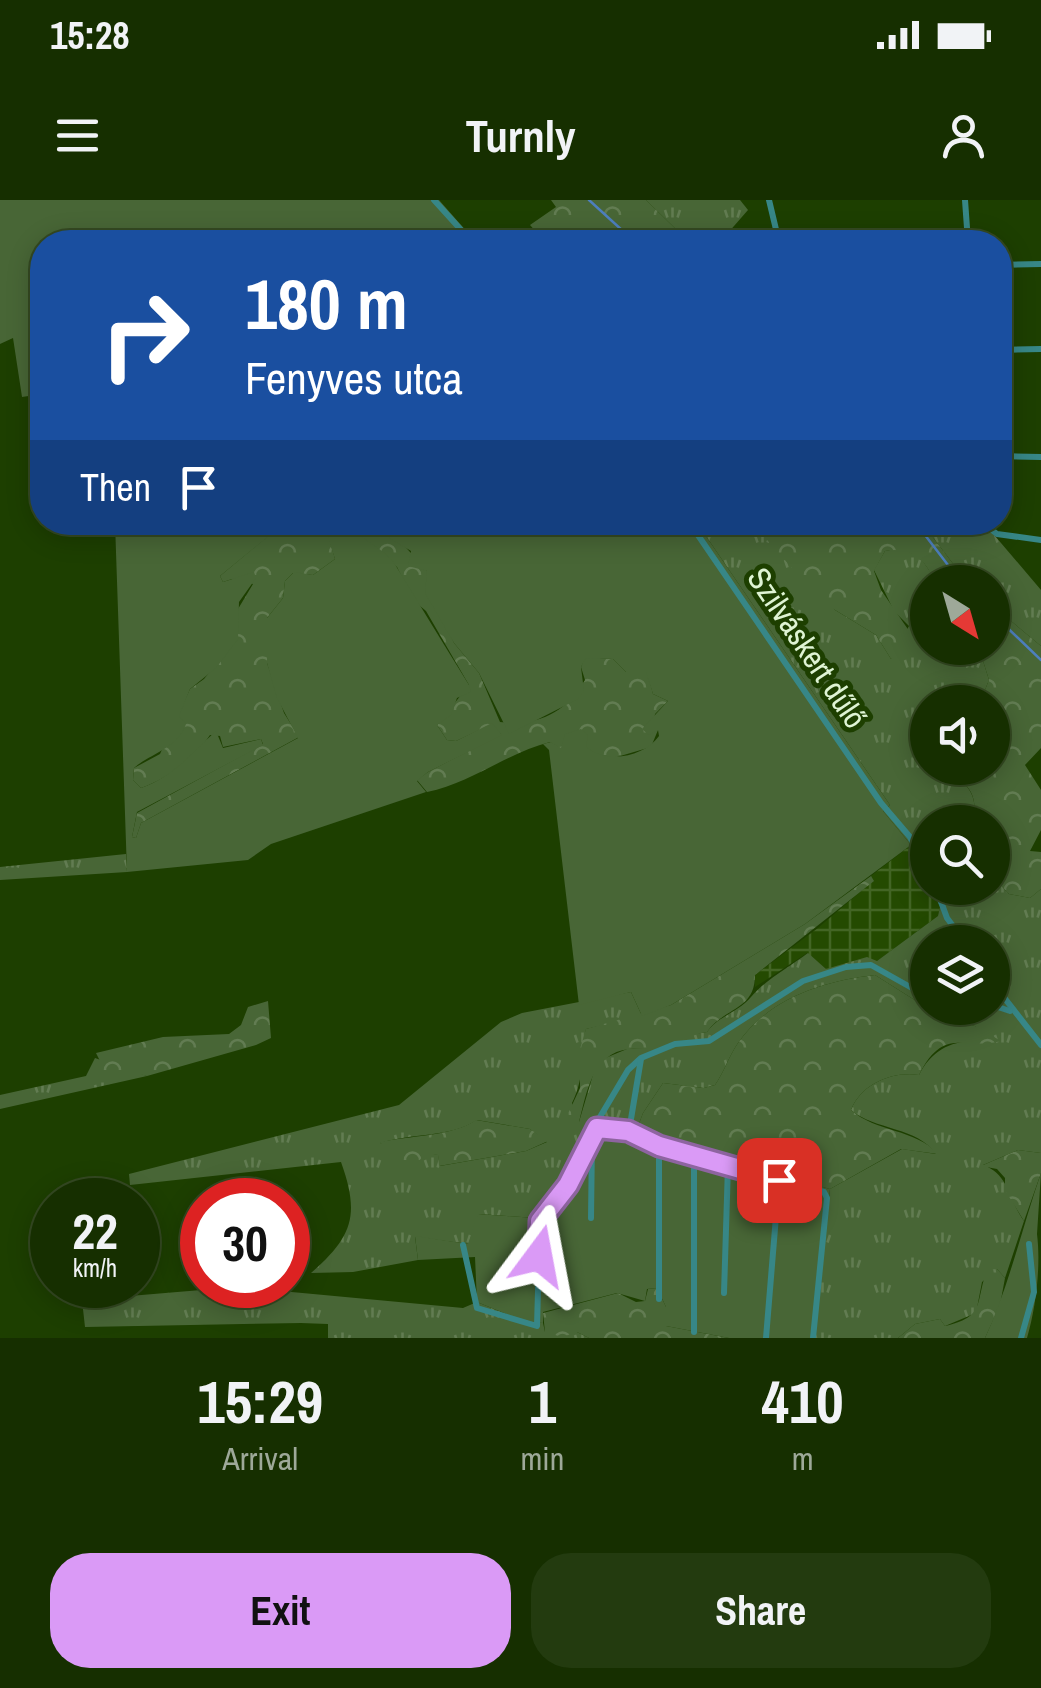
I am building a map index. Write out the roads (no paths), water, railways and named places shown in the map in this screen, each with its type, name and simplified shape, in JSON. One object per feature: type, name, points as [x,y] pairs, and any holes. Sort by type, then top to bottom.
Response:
[{"type":"street","points":[[434,200],[461,230]]},
{"type":"street","points":[[768,200],[776,230]]},
{"type":"street","points":[[966,200],[967,230]]},
{"type":"street","points":[[1012,265],[1041,264]]},
{"type":"street","points":[[1012,350],[1041,349]]},
{"type":"street","points":[[1012,456],[1041,457]]},
{"type":"street","name":"Szilváskert dűlő","points":[[698,535],[881,803],[910,837]]},
{"type":"street","points":[[1004,535],[1041,540]]},
{"type":"street","points":[[463,1244],[477,1308],[537,1326],[540,1221],[568,1185],[592,1130],[628,1070],[642,1058],[688,1041],[709,1040],[788,987],[846,967],[883,969],[910,986]]},
{"type":"street","points":[[1010,1008],[1041,1045]]},
{"type":"street","points":[[1010,1012],[1014,1014]]},
{"type":"street","points":[[628,1131],[642,1058]]},
{"type":"street","points":[[592,1130],[602,1127],[628,1131],[694,1157],[824,1192],[827,1198],[813,1338]]},
{"type":"street","points":[[591,1218],[592,1130]]},
{"type":"street","points":[[659,1146],[659,1298]]},
{"type":"street","points":[[694,1157],[694,1332]]},
{"type":"street","points":[[724,1293],[728,1166]]},
{"type":"street","points":[[766,1338],[779,1180]]},
{"type":"street","points":[[1021,1338],[1034,1292],[1029,1244]]},
{"type":"waterway","points":[[589,200],[622,230]]},
{"type":"waterway","points":[[925,535],[948,565]]},
{"type":"waterway","points":[[1010,630],[1041,660]]}]
